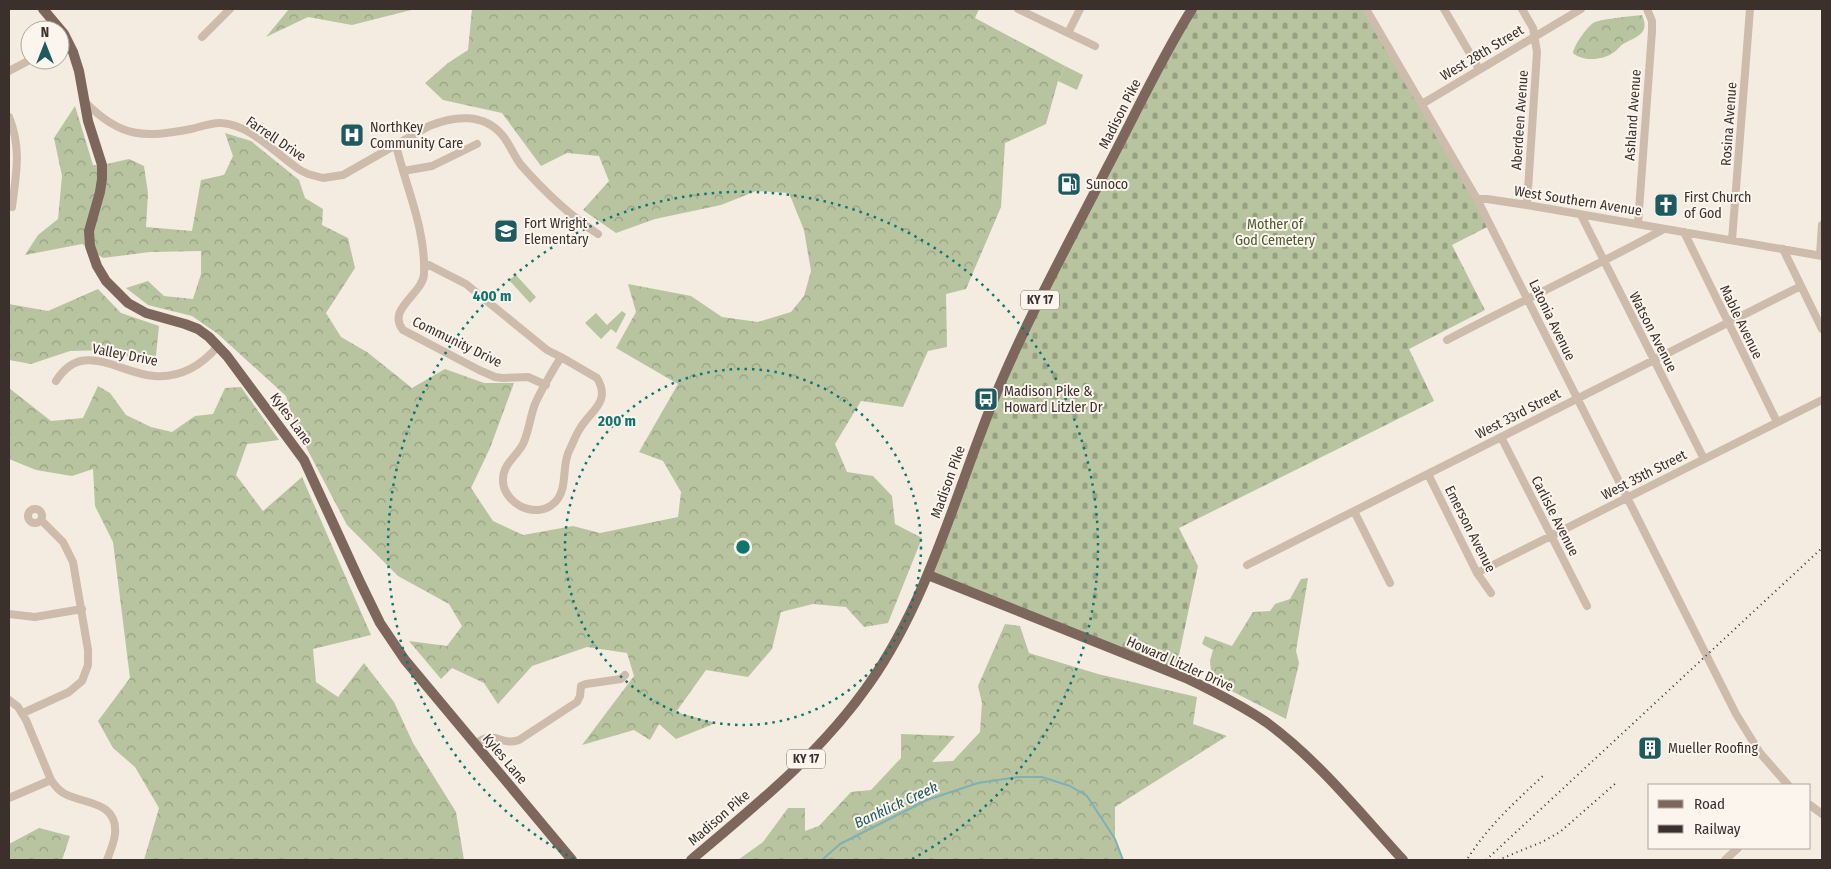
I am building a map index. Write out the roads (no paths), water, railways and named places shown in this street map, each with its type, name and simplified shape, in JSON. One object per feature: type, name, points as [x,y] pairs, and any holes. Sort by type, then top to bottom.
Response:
[{"type":"main road","name":"Kyles Lane","points":[[43,9],[50,20]]},
{"type":"main road","name":"Madison Pike","points":[[691,860],[784,780],[816,747],[853,706],[887,656],[928,575],[996,395],[1016,350],[1051,277],[1161,63],[1192,9]]},
{"type":"main road","name":"Kyles Lane","points":[[70,52],[76,61],[86,102],[88,121],[102,166],[100,192],[89,231],[90,246],[97,266],[106,281],[128,303],[146,313],[198,329],[218,346],[304,460],[361,584],[392,641],[412,671],[572,860]]},
{"type":"main road","name":"Howard Litzler Drive","points":[[928,575],[1186,678],[1216,692],[1248,711],[1290,741],[1310,760],[1403,860]]},
{"type":"street","points":[[202,38],[230,9]]},
{"type":"street","points":[[1018,9],[1095,46]]},
{"type":"street","points":[[1068,33],[1080,9]]},
{"type":"street","name":"Latonia Avenue","points":[[1366,9],[1477,199],[1703,649],[1748,734],[1774,771],[1787,784]]},
{"type":"street","points":[[1444,9],[1479,69]]},
{"type":"street","points":[[1522,9],[1536,36]]},
{"type":"street","name":"West 28th Street","points":[[1422,104],[1581,9]]},
{"type":"street","name":"Ashland Avenue","points":[[1638,224],[1652,31],[1652,21],[1647,9]]},
{"type":"street","name":"Rosina Avenue","points":[[1732,240],[1750,9]]},
{"type":"street","name":"Aberdeen Avenue","points":[[1527,205],[1536,87],[1536,36]]},
{"type":"street","name":"Farrell Drive","points":[[86,102],[105,121],[124,130],[138,133],[160,133],[220,122],[240,127],[300,170],[323,178],[343,175],[429,126],[453,118],[467,117],[488,124],[502,135],[521,165],[564,208],[598,234]]},
{"type":"street","points":[[9,117],[18,148],[12,207]]},
{"type":"street","points":[[403,172],[432,166],[477,144]]},
{"type":"street","points":[[396,145],[420,228],[424,263],[466,284],[547,350],[561,357],[597,378],[602,394],[600,403],[582,425],[566,456],[562,486],[558,499],[546,508],[530,510],[517,504],[509,497],[504,490],[503,477],[507,465],[522,446],[534,408],[561,357]]},
{"type":"street","name":"West Southern Avenue","points":[[1477,199],[1527,205],[1821,255]]},
{"type":"street","name":"Watson Avenue","points":[[1581,215],[1704,459]]},
{"type":"street","points":[[1821,255],[1822,225]]},
{"type":"street","points":[[1447,340],[1664,229]]},
{"type":"street","name":"Mable Avenue","points":[[1684,232],[1777,422]]},
{"type":"street","points":[[1783,249],[1822,329]]},
{"type":"street","name":"Community Drive","points":[[424,263],[424,278],[410,296],[398,320],[403,330],[495,377],[528,377],[546,384]]},
{"type":"street","name":"West 33rd Street","points":[[1247,565],[1801,286]]},
{"type":"street","name":"Valley Drive","points":[[56,381],[70,365],[89,359],[153,376],[174,374],[202,363],[218,346]]},
{"type":"street","name":"West 35th Street","points":[[1477,574],[1550,535],[1628,498],[1822,400]]},
{"type":"street","name":"Carlisle Avenue","points":[[1501,437],[1587,606]]},
{"type":"street","name":"Emerson Avenue","points":[[1428,474],[1477,574],[1491,593]]},
{"type":"street","points":[[1354,511],[1390,583]]},
{"type":"street","points":[[23,712],[69,692],[77,686],[85,676],[89,658],[82,609],[71,556],[58,536],[41,520]]},
{"type":"street","points":[[9,614],[35,617],[82,609]]},
{"type":"street","points":[[475,744],[488,737],[506,742],[519,740],[577,702],[581,686],[621,679],[625,675]]},
{"type":"street","points":[[9,700],[23,712],[51,780],[63,794],[101,806],[114,821],[115,836],[107,860]]},
{"type":"street","points":[[9,798],[51,780]]},
{"type":"street","points":[[1811,806],[1822,814]]},
{"type":"street","points":[[1725,860],[1737,849]]},
{"type":"waterway","name":"Banklick Creek","points":[[822,860],[840,844],[927,800],[978,783],[1018,777],[1042,777],[1070,786],[1087,796],[1115,839],[1123,860]]},
{"type":"railway","points":[[1486,860],[1822,548]]},
{"type":"railway","points":[[1468,858],[1494,824],[1545,774]]},
{"type":"railway","points":[[1498,860],[1542,842],[1560,832],[1616,783]]},
{"type":"place","name":"NorthKey Community Care","points":[[352,135]]},
{"type":"place","name":"Sunoco","points":[[1069,184]]},
{"type":"place","name":"First Church of God","points":[[1666,205]]},
{"type":"place","name":"Fort Wright Elementary","points":[[506,231]]},
{"type":"place","name":"Madison Pike & Howard Litzler Dr","points":[[986,399]]},
{"type":"place","name":"Mueller Roofing","points":[[1650,748]]},
{"type":"park label","name":"Mother of God Cemetery","points":[[1275,232]]}]
